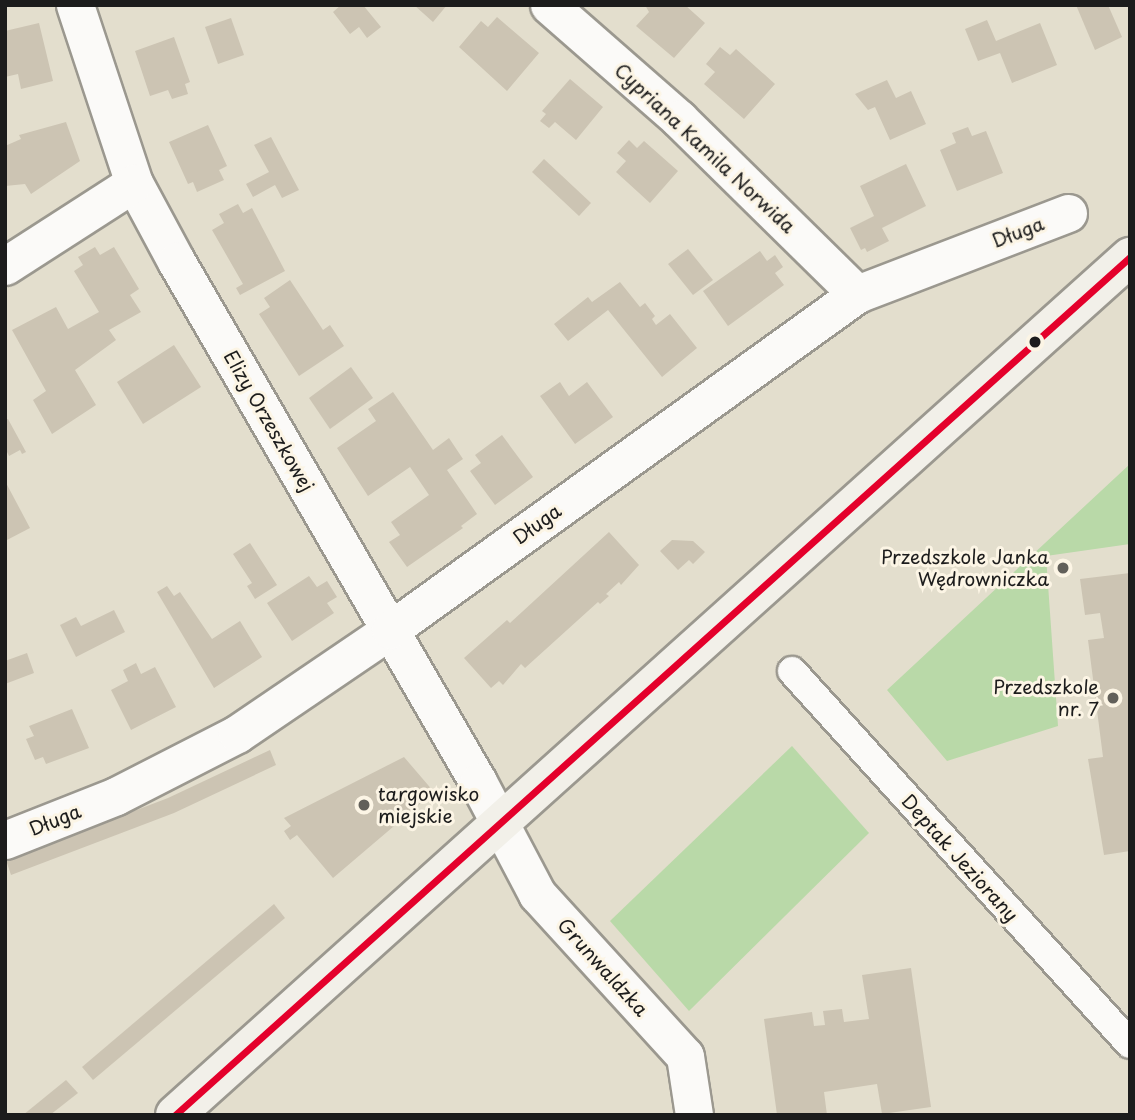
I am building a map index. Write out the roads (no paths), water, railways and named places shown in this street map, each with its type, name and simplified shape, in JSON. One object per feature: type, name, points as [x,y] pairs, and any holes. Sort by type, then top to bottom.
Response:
[{"type":"main road","points":[[175,1115],[1130,257]]},
{"type":"street","name":"Elizy Orzeszkowej","points":[[75,5],[134,183],[176,261],[500,821]]},
{"type":"street","name":"Cypriana Kamila Norwida","points":[[549,5],[679,118],[857,294]]},
{"type":"street","points":[[5,266],[134,183]]},
{"type":"street","name":"Długa","points":[[5,840],[116,796],[237,734],[390,630],[857,294],[1068,213]]},
{"type":"street","name":"Deptak Jeziorany","points":[[792,671],[1130,1045]]},
{"type":"street","name":"Grunwaldzka","points":[[500,821],[537,894],[685,1056],[694,1115]]},
{"type":"place","name":"Przedszkole Janka Wędrowniczka","points":[[1063,568]]},
{"type":"place","name":"Przedszkole nr. 7","points":[[1113,698]]},
{"type":"place","name":"targowisko miejskie","points":[[364,805]]}]
